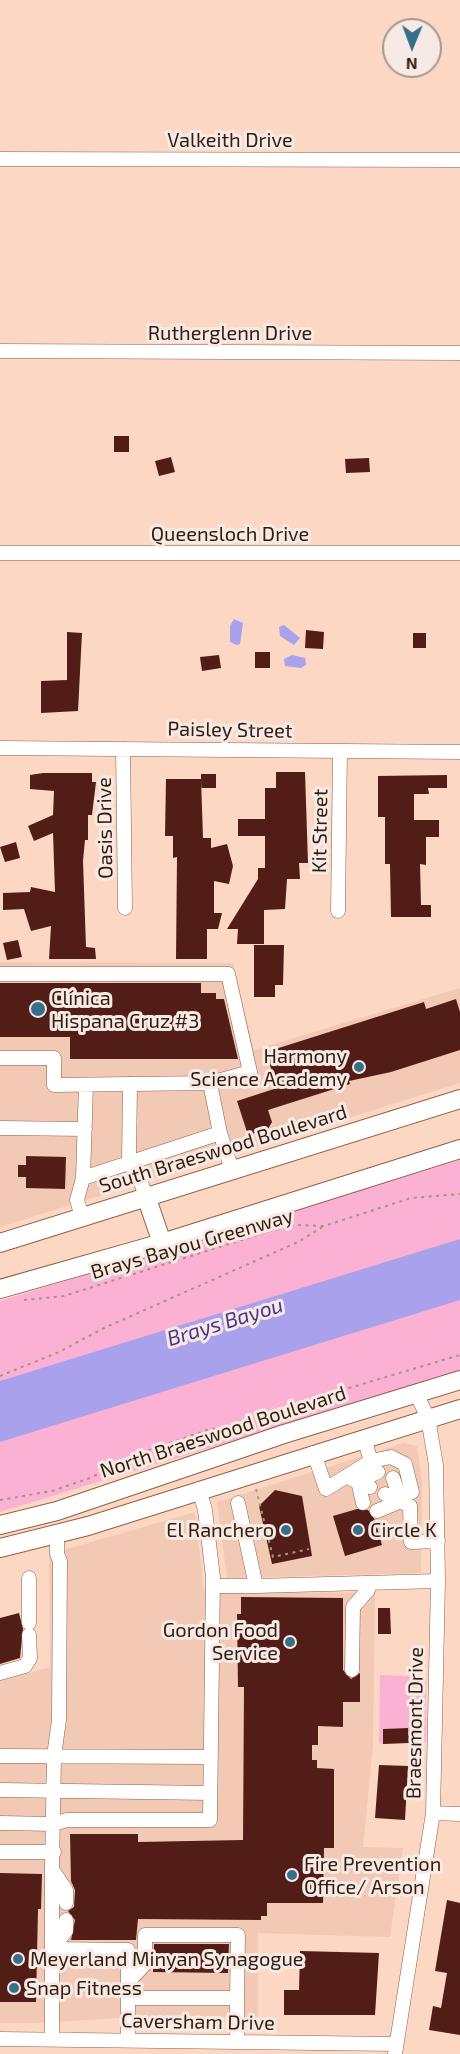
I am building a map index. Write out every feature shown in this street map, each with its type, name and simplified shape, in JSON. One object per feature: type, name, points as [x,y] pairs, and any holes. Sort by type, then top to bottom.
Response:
[{"type":"main road","name":"South Braeswood Boulevard","points":[[0,1243],[460,1099]]},
{"type":"main road","points":[[7,1295],[162,1243],[460,1149]]},
{"type":"main road","points":[[146,1196],[162,1243]]},
{"type":"main road","name":"North Braeswood Boulevard","points":[[0,1525],[57,1510],[284,1434],[460,1380]]},
{"type":"main road","points":[[0,1548],[57,1535],[460,1409]]},
{"type":"street","name":"Valkeith Drive","points":[[0,159],[460,160]]},
{"type":"street","name":"Rutherglenn Drive","points":[[0,351],[460,353]]},
{"type":"street","name":"Queensloch Drive","points":[[0,553],[460,553]]},
{"type":"street","name":"Paisley Street","points":[[0,748],[460,752]]},
{"type":"street","name":"Oasis Drive","points":[[123,749],[125,908]]},
{"type":"street","name":"Kit Street","points":[[338,911],[340,751]]},
{"type":"street","points":[[0,974],[228,974],[250,1072],[210,1083],[54,1085],[54,1058],[0,1058]]},
{"type":"street","points":[[210,1083],[220,1133],[232,1170]]},
{"type":"street","points":[[82,1217],[78,1200],[84,1178],[86,1084]]},
{"type":"street","points":[[130,1084],[129,1162],[146,1196]]},
{"type":"street","points":[[0,1128],[85,1129]]},
{"type":"street","points":[[84,1178],[220,1133]]},
{"type":"street","name":"Braesmont Drive","points":[[395,2049],[433,1813],[438,1581],[436,1465],[428,1418],[416,1393]]},
{"type":"street","points":[[364,1438],[375,1467]]},
{"type":"street","points":[[314,1453],[326,1489],[358,1482],[391,1457],[405,1464],[411,1542],[438,1541]]},
{"type":"street","points":[[393,1478],[408,1500]]},
{"type":"street","points":[[358,1482],[363,1503]]},
{"type":"street","points":[[0,1823],[54,1824],[67,1820],[210,1820],[213,1586],[205,1510],[199,1490]]},
{"type":"street","points":[[385,1494],[408,1500],[437,1499]]},
{"type":"street","points":[[377,1511],[408,1500]]},
{"type":"street","points":[[238,1503],[256,1586]]},
{"type":"street","points":[[52,2039],[55,1874],[54,1756],[59,1684],[60,1561],[57,1554],[57,1535]]},
{"type":"street","points":[[0,1673],[26,1666],[30,1658],[29,1578]]},
{"type":"street","points":[[213,1586],[438,1581]]},
{"type":"street","points":[[352,1670],[352,1607],[368,1590]]},
{"type":"street","points":[[0,1756],[211,1757]]},
{"type":"street","points":[[0,1790],[210,1793]]},
{"type":"street","points":[[433,1813],[460,1814]]},
{"type":"street","points":[[0,1852],[54,1852]]},
{"type":"street","points":[[55,1874],[66,1890],[66,1903]]},
{"type":"street","points":[[54,1946],[66,1931],[66,1920]]},
{"type":"street","points":[[128,1982],[145,1964],[145,1935],[238,1935],[237,2042]]},
{"type":"street","points":[[54,1946],[128,1950],[128,2040]]},
{"type":"street","points":[[128,1998],[237,1998]]},
{"type":"street","name":"Caversham Drive","points":[[0,2038],[237,2042],[395,2049]]},
{"type":"path","name":"Brays Bayou Greenway","points":[[7,1295],[64,1296],[279,1229],[296,1225],[324,1226],[411,1198],[460,1194]]},
{"type":"path","points":[[0,1376],[59,1352],[104,1328],[298,1242],[324,1226]]},
{"type":"path","points":[[0,1500],[52,1491],[99,1475],[132,1456],[210,1429],[259,1425],[292,1405],[460,1355]]},
{"type":"path","points":[[255,1487],[273,1557],[309,1549]]},
{"type":"shaded area","points":[[0,962],[233,963],[254,1050],[460,988],[460,1083],[0,1227]]},
{"type":"shaded area","points":[[460,1160],[460,1371],[0,1512],[0,1301]]},
{"type":"shaded area","points":[[404,1443],[417,1446],[422,1482],[421,1573],[227,1578],[217,1502]]},
{"type":"shaded area","points":[[195,1512],[204,1592],[375,1593],[373,1745],[363,1847],[403,1848],[390,1937],[258,1933],[258,2017],[133,2017],[40,2023],[0,2023],[0,1681],[50,1667],[49,1554]]},
{"type":"shaded area","points":[[380,1675],[426,1677],[426,1742],[409,1743],[408,1728],[383,1729],[383,1744],[379,1743]]},
{"type":"water","points":[[234,619],[243,623],[240,644],[237,645],[230,642],[230,626]]},
{"type":"water","points":[[284,625],[300,638],[294,645],[280,636],[279,627]]},
{"type":"water","points":[[292,655],[305,658],[306,665],[301,668],[285,666],[284,659]]},
{"type":"water","name":"Brays Bayou","points":[[460,1239],[460,1300],[0,1442],[0,1381]]},
{"type":"building","points":[[114,436],[129,436],[129,452],[114,452]]},
{"type":"building","points":[[171,457],[175,472],[159,476],[155,461]]},
{"type":"building","points":[[369,458],[370,472],[346,473],[345,459]]},
{"type":"building","points":[[306,630],[324,632],[323,649],[305,648]]},
{"type":"building","points":[[67,632],[82,633],[78,711],[41,713],[41,681],[67,680]]},
{"type":"building","points":[[413,633],[426,633],[426,648],[413,648]]},
{"type":"building","points":[[255,652],[270,652],[270,668],[255,668]]},
{"type":"building","points":[[219,655],[221,668],[202,671],[200,657]]},
{"type":"building","points":[[276,772],[305,772],[308,863],[299,863],[300,879],[287,879],[285,909],[264,910],[264,944],[237,944],[238,929],[227,929],[258,879],[258,868],[265,868],[265,836],[238,836],[238,819],[265,819],[265,788],[276,788]]},
{"type":"building","points":[[92,773],[92,782],[96,782],[92,815],[88,815],[88,840],[85,840],[83,861],[86,947],[95,948],[96,959],[49,959],[51,926],[31,931],[24,909],[3,910],[3,893],[30,892],[31,887],[55,892],[53,833],[34,841],[28,826],[53,815],[54,791],[30,789],[30,775]]},
{"type":"building","points":[[201,774],[216,774],[216,788],[201,788]]},
{"type":"building","points":[[447,775],[447,788],[428,788],[429,794],[414,794],[414,820],[439,820],[439,837],[426,837],[426,865],[420,864],[421,905],[431,905],[431,917],[391,917],[390,864],[385,864],[385,817],[378,817],[378,776]]},
{"type":"building","points":[[166,779],[201,779],[203,838],[211,838],[211,848],[227,844],[233,866],[229,884],[214,881],[214,913],[222,913],[218,929],[207,929],[207,959],[176,959],[177,857],[173,858],[173,836],[165,836]]},
{"type":"building","points":[[16,842],[20,858],[5,862],[0,847]]},
{"type":"building","points":[[18,940],[22,957],[7,960],[3,943]]},
{"type":"building","points":[[254,945],[284,945],[283,985],[275,985],[275,997],[254,997]]},
{"type":"building","points":[[0,983],[201,983],[201,993],[216,993],[216,999],[224,999],[238,1059],[70,1059],[70,1037],[0,1037]]},
{"type":"building","points":[[456,999],[460,1012],[460,1050],[391,1072],[349,1081],[350,1084],[268,1110],[272,1122],[268,1129],[248,1135],[237,1101],[277,1088],[266,1052],[424,1002],[426,1009]]},
{"type":"building","points":[[26,1156],[66,1157],[65,1189],[26,1188],[26,1177],[18,1177],[18,1165],[26,1165]]},
{"type":"building","name":"El Ranchero","points":[[275,1490],[302,1496],[312,1556],[272,1564],[259,1506]]},
{"type":"building","name":"Circle K","points":[[357,1509],[368,1510],[375,1520],[382,1545],[345,1556],[333,1516]]},
{"type":"building","points":[[241,1597],[343,1598],[343,1670],[351,1679],[360,1673],[360,1702],[343,1702],[343,1727],[318,1726],[318,1745],[312,1745],[312,1760],[317,1760],[317,1768],[334,1769],[334,1848],[324,1848],[323,1903],[267,1903],[267,1916],[261,1916],[261,1920],[138,1919],[136,1940],[71,1940],[75,1920],[68,1911],[74,1907],[75,1890],[71,1881],[70,1834],[138,1834],[138,1842],[243,1840],[244,1687],[238,1687],[237,1614],[241,1614]]},
{"type":"building","points":[[378,1608],[390,1608],[391,1634],[378,1634]]},
{"type":"building","points":[[19,1613],[23,1629],[20,1658],[0,1664],[0,1618]]},
{"type":"building","points":[[408,1728],[409,1743],[383,1744],[383,1729]]},
{"type":"building","points":[[379,1765],[408,1766],[405,1820],[375,1818]]},
{"type":"building","points":[[0,1873],[42,1874],[41,1909],[38,1909],[36,2002],[0,2002]]},
{"type":"building","points":[[447,1900],[460,1903],[460,2035],[429,2030],[433,2006],[441,2008],[447,1973],[435,1971]]},
{"type":"building","points":[[154,1944],[229,1944],[228,1973],[153,1972]]},
{"type":"building","points":[[300,1951],[379,1953],[375,2015],[284,2015],[284,1990],[299,1990]]},
{"type":"place","name":"Clínica Hispana Cruz #3","points":[[38,1009]]},
{"type":"place","name":"Harmony Science Academy","points":[[359,1067]]},
{"type":"place","name":"El Ranchero","points":[[286,1530]]},
{"type":"place","name":"Circle K","points":[[358,1530]]},
{"type":"place","name":"Gordon Food Service","points":[[290,1642]]},
{"type":"place","name":"Fire Prevention Office/ Arson","points":[[292,1875]]},
{"type":"place","name":"Meyerland Minyan Synagogue","points":[[18,1959]]},
{"type":"place","name":"Snap Fitness","points":[[14,1988]]}]
